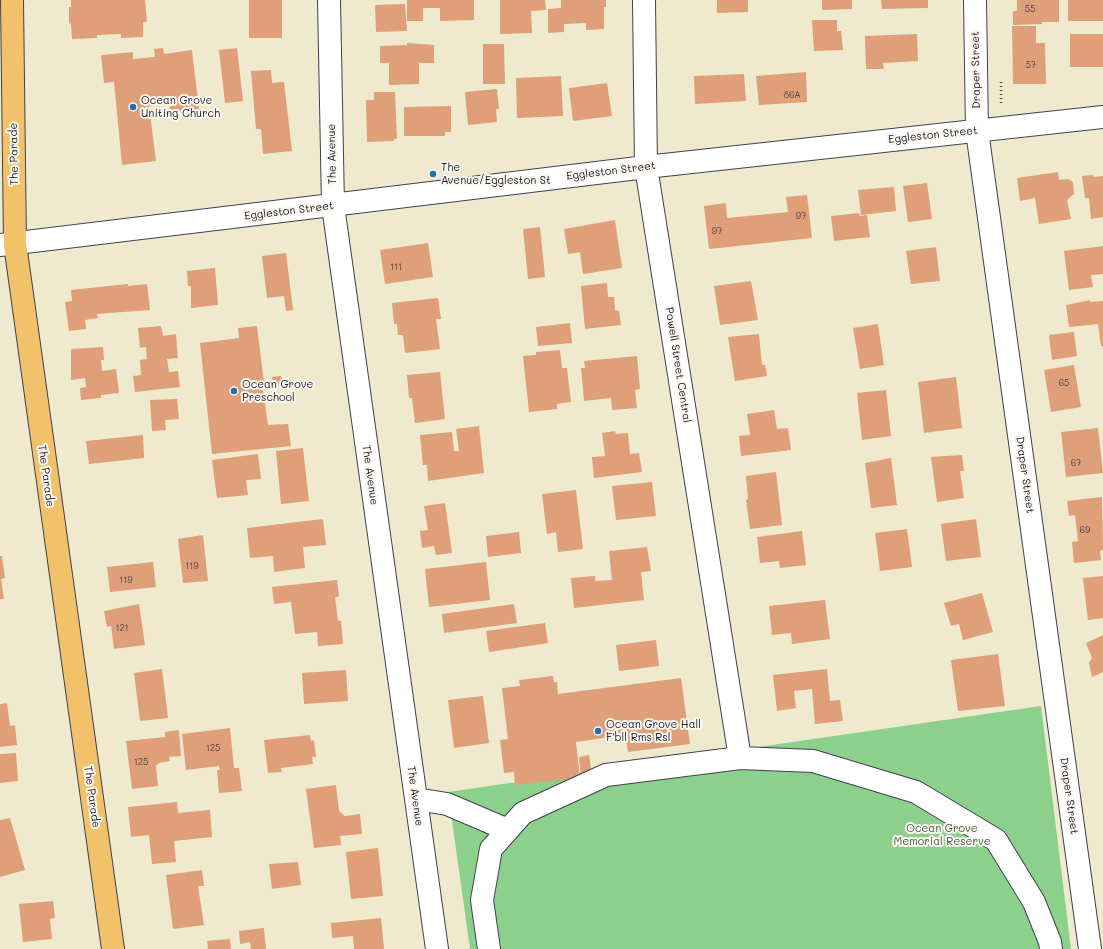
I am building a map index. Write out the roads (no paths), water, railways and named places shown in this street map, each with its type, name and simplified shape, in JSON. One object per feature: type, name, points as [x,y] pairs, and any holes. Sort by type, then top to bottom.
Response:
[{"type":"main road","name":"The Parade","points":[[12,0],[7,245],[113,949]]},
{"type":"street","name":"The Avenue","points":[[329,0],[333,206],[437,949]]},
{"type":"street","name":"Powell Street Central","points":[[644,0],[646,167],[740,758]]},
{"type":"street","name":"Draper Street","points":[[975,0],[977,130],[1090,949]]},
{"type":"street","name":"Eggleston Street","points":[[7,245],[646,167],[1103,117]]},
{"type":"street","points":[[489,949],[482,900],[491,849],[522,813],[606,774],[740,758],[813,761],[916,792],[996,840],[1034,902],[1050,942],[1051,949]]},
{"type":"street","points":[[416,799],[447,804],[508,830]]},
{"type":"place","name":"Ocean Grove Uniting Church","points":[[133,107]]},
{"type":"place","name":"The Avenue/Eggleston St","points":[[433,174]]},
{"type":"place","name":"Ocean Grove Preschool","points":[[234,391]]},
{"type":"place","name":"Ocean Grove Hall F'bll Rms Rsl","points":[[598,731]]},
{"type":"park label","name":"Ocean Grove Memorial Reserve","points":[[942,835]]}]
